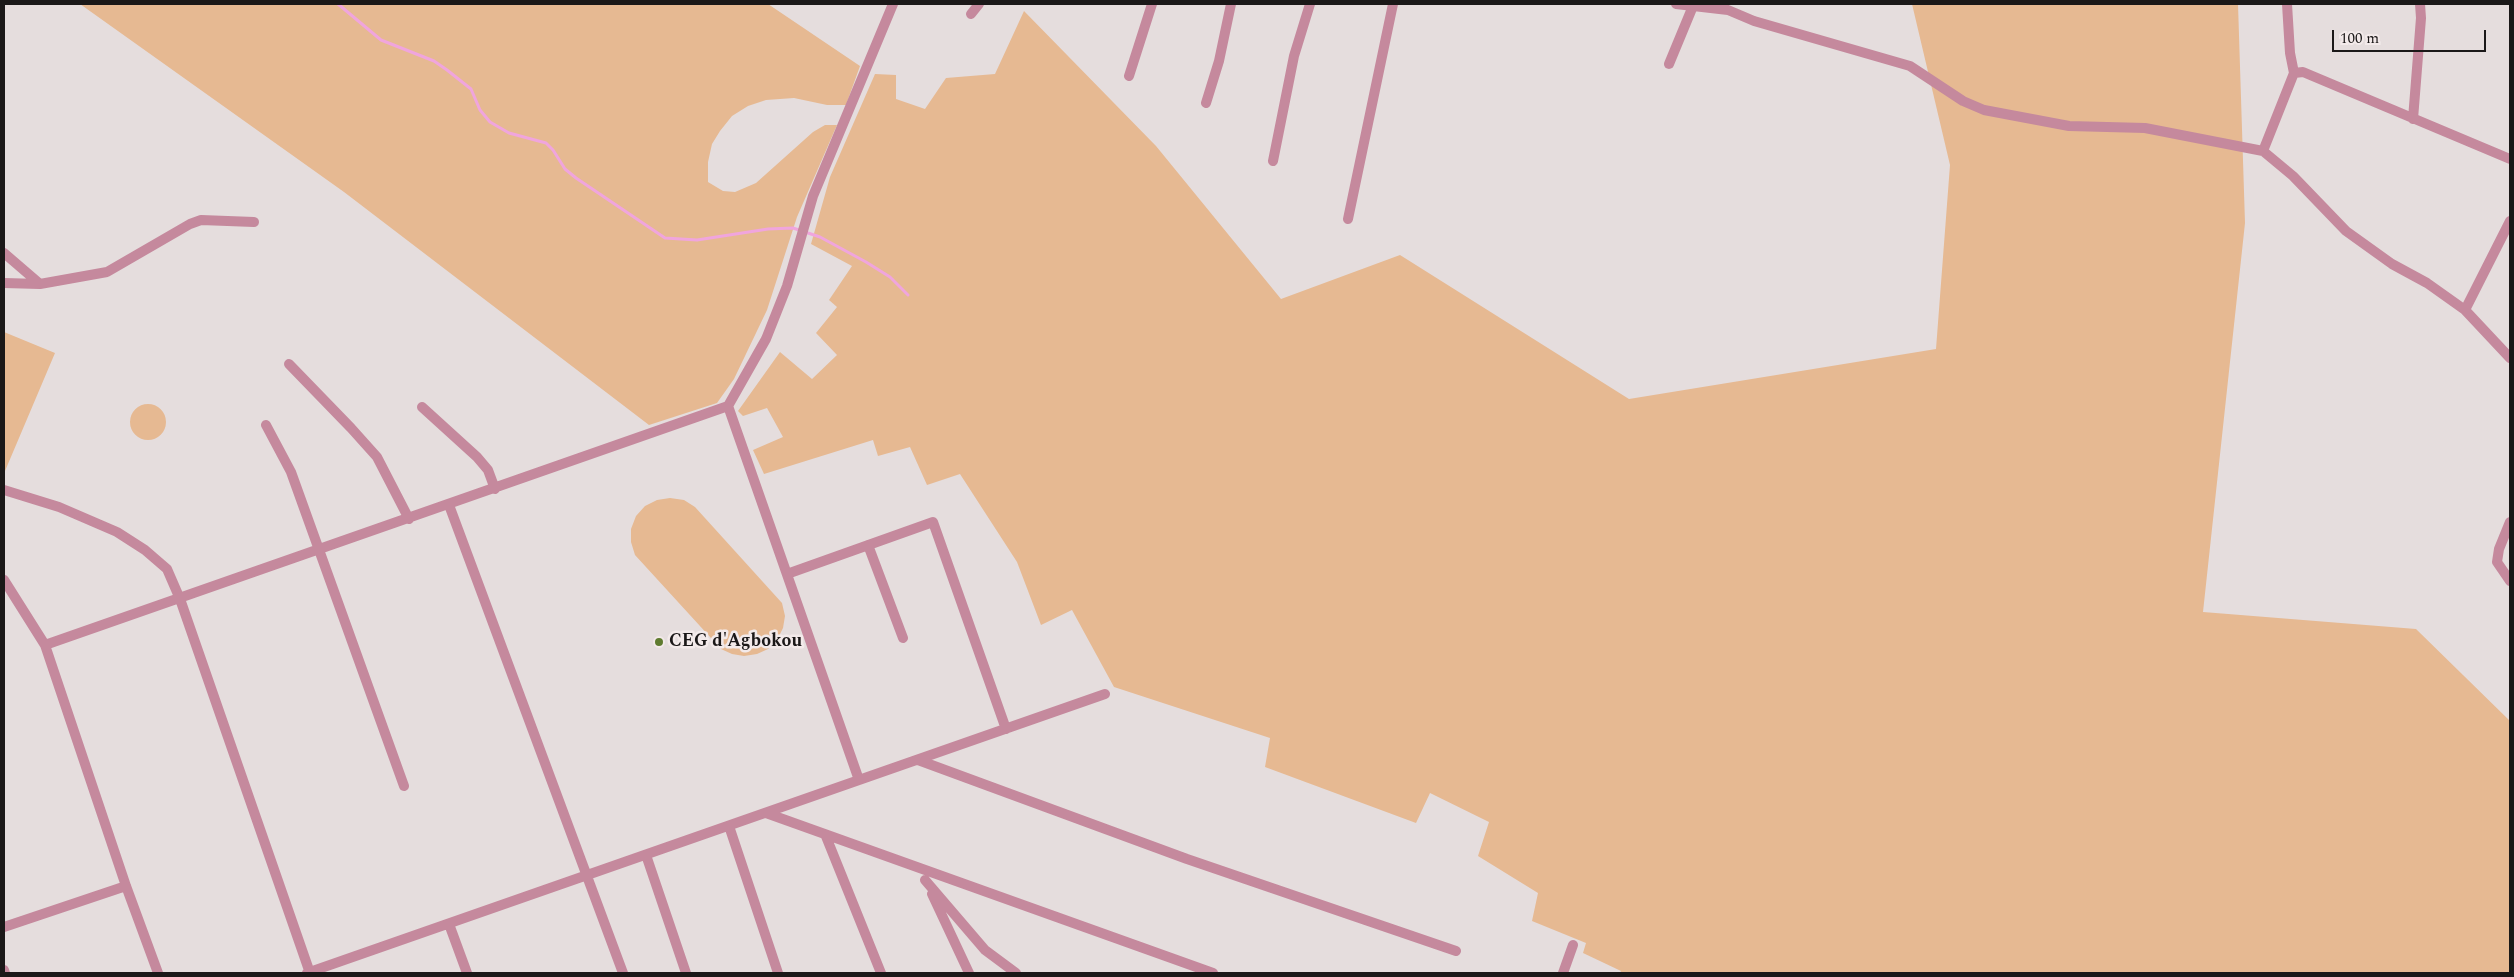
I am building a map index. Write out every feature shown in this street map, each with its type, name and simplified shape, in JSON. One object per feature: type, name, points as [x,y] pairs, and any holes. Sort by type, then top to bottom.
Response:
[{"type":"street","points":[[45,645],[449,506],[728,406],[766,339],[787,286],[804,222],[892,4]]},
{"type":"street","points":[[971,14],[979,4]]},
{"type":"street","points":[[1129,76],[1152,4]]},
{"type":"street","points":[[1206,103],[1219,60],[1231,4]]},
{"type":"street","points":[[1273,161],[1294,56],[1310,4]]},
{"type":"street","points":[[1348,219],[1393,4]]},
{"type":"street","points":[[1676,4],[1728,7],[1754,20],[1910,66],[1963,101],[1984,110],[2069,126],[2145,128],[2263,151],[2293,176],[2346,230],[2392,264],[2428,283],[2466,310],[2510,358]]},
{"type":"street","points":[[2263,151],[2294,73],[2290,53],[2287,4]]},
{"type":"street","points":[[2413,119],[2421,18],[2420,4]]},
{"type":"street","points":[[1669,64],[1693,6]]},
{"type":"street","points":[[2294,73],[2302,72],[2510,159]]},
{"type":"street","points":[[4,283],[40,284],[107,272],[190,224],[201,220],[254,222]]},
{"type":"street","points":[[2466,310],[2510,224]]},
{"type":"street","points":[[4,253],[40,284]]},
{"type":"street","points":[[289,364],[377,457],[409,519]]},
{"type":"street","points":[[728,406],[859,780]]},
{"type":"street","points":[[422,407],[478,457],[488,470],[495,489]]},
{"type":"street","points":[[266,425],[291,472],[404,786]]},
{"type":"street","points":[[4,490],[59,507],[125,536],[163,564],[180,598],[309,973],[1105,694]]},
{"type":"street","points":[[449,506],[623,973]]},
{"type":"street","points":[[787,574],[933,522],[1006,729]]},
{"type":"street","points":[[2510,522],[2499,548],[2498,562],[2510,581]]},
{"type":"street","points":[[868,545],[903,638]]},
{"type":"street","points":[[4,580],[45,645],[126,886],[158,973]]},
{"type":"street","points":[[918,760],[1187,859],[1456,951]]},
{"type":"street","points":[[766,813],[1213,973]]},
{"type":"street","points":[[729,826],[778,973]]},
{"type":"street","points":[[825,834],[881,973]]},
{"type":"street","points":[[646,855],[686,973]]},
{"type":"street","points":[[920,868],[969,973]]},
{"type":"street","points":[[925,880],[985,950],[1016,973]]},
{"type":"street","points":[[4,926],[126,886]]},
{"type":"street","points":[[449,924],[466,973]]},
{"type":"street","points":[[1563,973],[1573,945]]},
{"type":"shaded area","points":[[80,4],[768,4],[860,66],[846,105],[827,105],[794,98],[766,100],[748,106],[732,116],[712,144],[708,162],[708,182],[723,191],[735,192],[756,183],[813,132],[825,125],[837,125],[797,217],[767,310],[734,379],[717,403],[649,425],[344,192]]},
{"type":"shaded area","points":[[1912,4],[2238,4],[2245,223],[2203,612],[2416,629],[2510,721],[2510,973],[1620,973],[1621,971],[1583,953],[1586,943],[1532,921],[1538,893],[1478,856],[1489,822],[1430,793],[1416,823],[1265,767],[1270,738],[1114,687],[1072,610],[1041,625],[1017,562],[960,474],[927,485],[910,447],[878,456],[873,440],[764,474],[753,450],[783,437],[767,408],[743,416],[738,411],[780,352],[812,379],[837,355],[816,333],[837,307],[829,300],[852,266],[811,244],[830,177],[875,74],[896,75],[896,99],[925,109],[946,78],[995,74],[1024,11],[1156,146],[1281,299],[1400,255],[1629,399],[1936,349],[1950,165]]},
{"type":"shaded area","points":[[4,332],[55,353],[5,471],[4,470]]},
{"type":"shaded area","points":[[148,404],[161,409],[166,422],[161,435],[148,440],[135,435],[130,422],[135,409]]},
{"type":"shaded area","points":[[670,498],[684,500],[695,507],[782,603],[785,616],[783,628],[777,640],[768,649],[757,654],[744,656],[732,654],[721,649],[635,555],[631,542],[631,529],[636,516],[645,506],[657,500]]},
{"type":"waterway","points":[[338,4],[381,40],[434,61],[447,70],[471,89],[480,110],[490,122],[509,133],[546,143],[553,150],[565,169],[576,178],[665,238],[697,240],[768,229],[793,228],[820,237],[866,262],[890,277],[908,295]]},
{"type":"place","name":"CEG d'Agbokou","points":[[659,642]]}]
